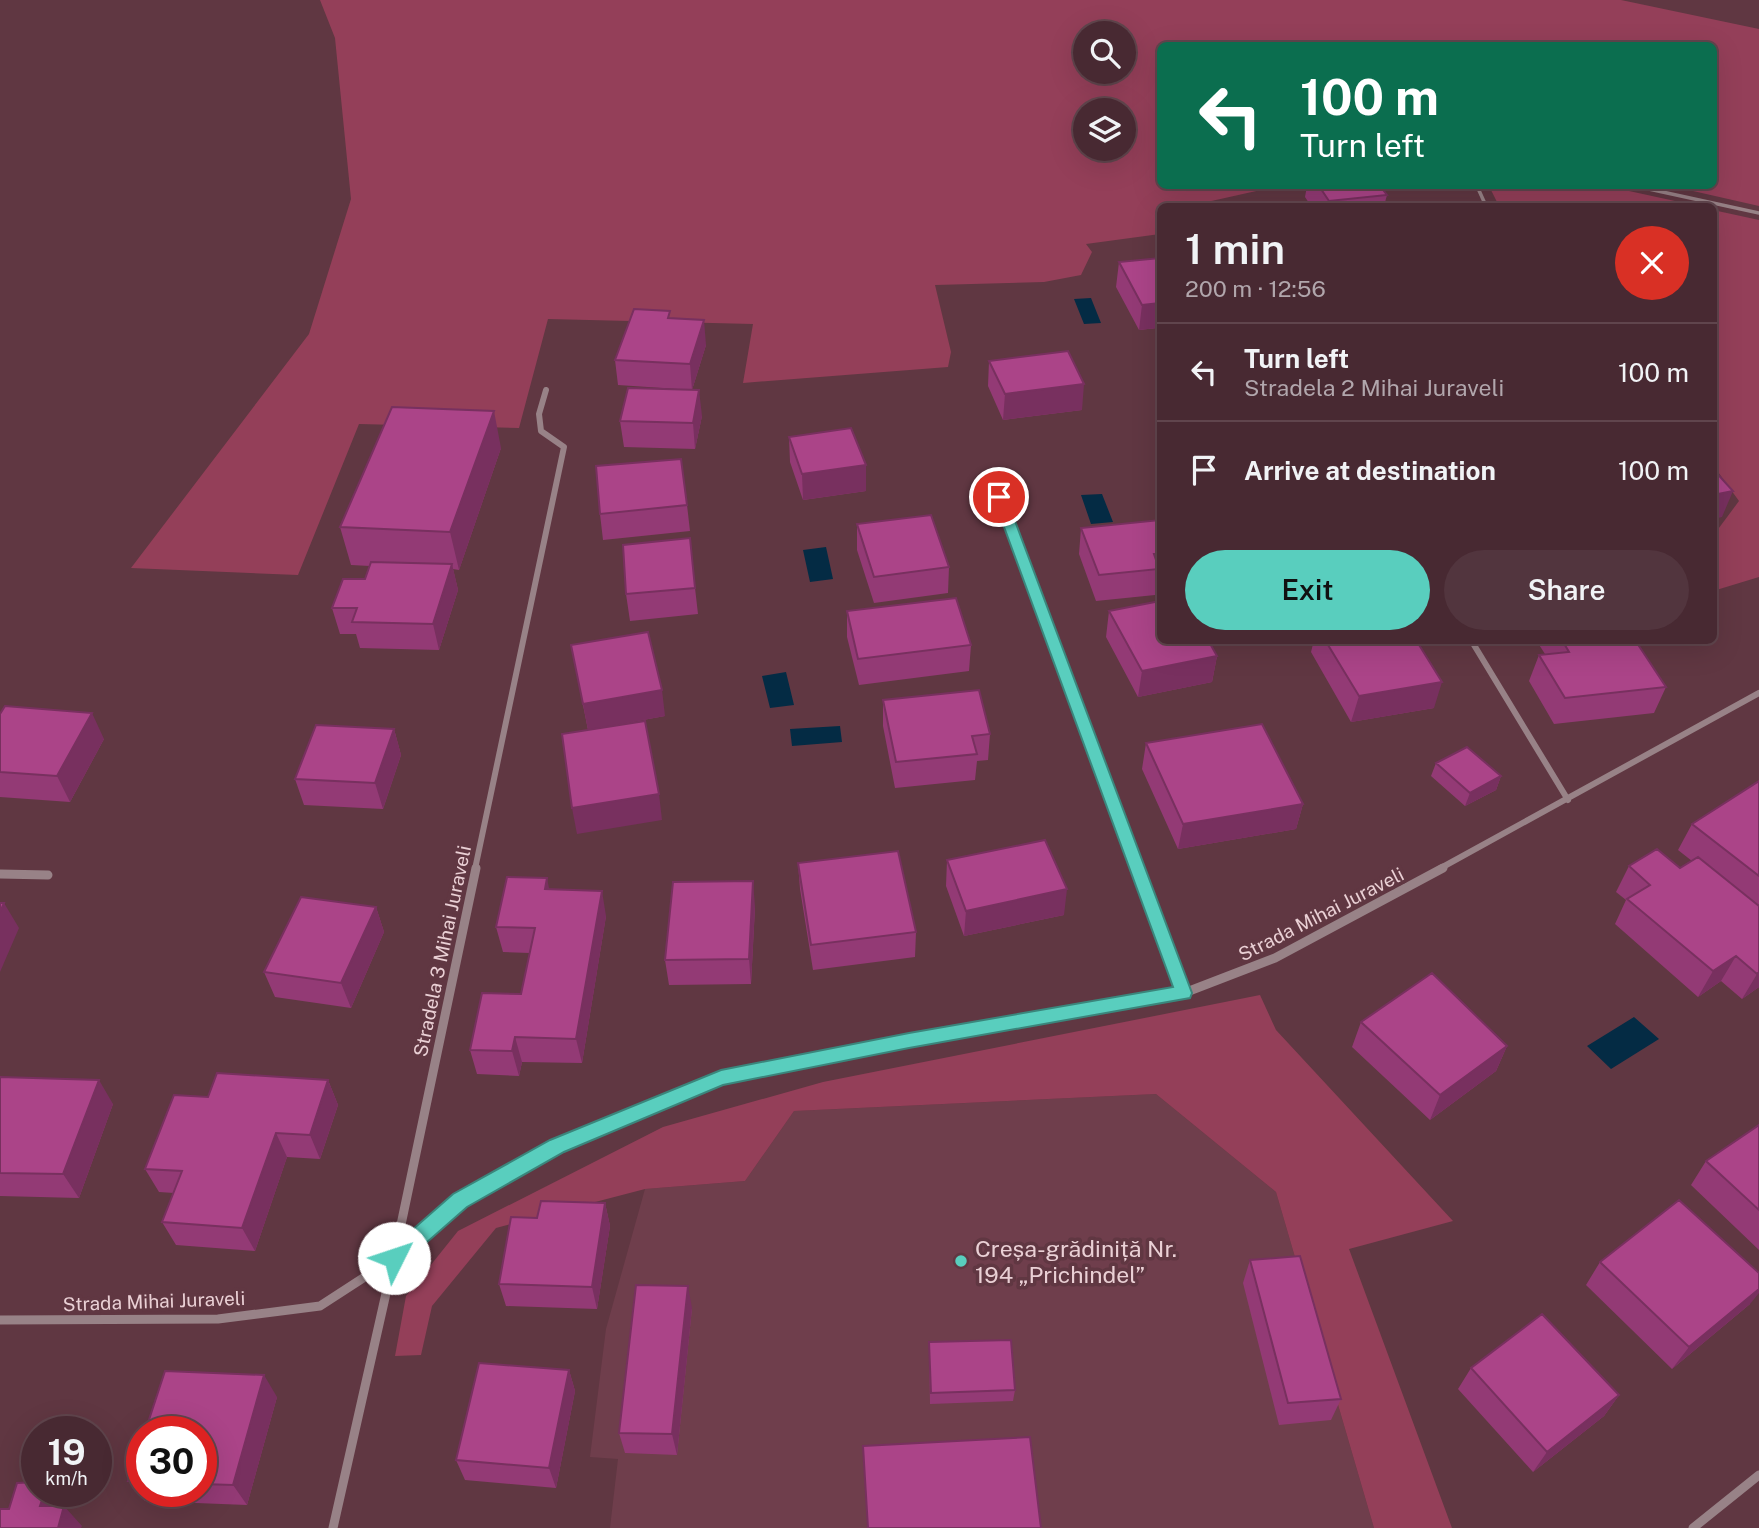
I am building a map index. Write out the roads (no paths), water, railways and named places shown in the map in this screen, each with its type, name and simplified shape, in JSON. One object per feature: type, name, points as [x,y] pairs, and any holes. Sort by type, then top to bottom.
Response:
[{"type":"street","name":"Stradela 3 Mihai Juraveli","points":[[333,1528],[394,1258],[564,447],[541,431],[540,414],[547,390]]},
{"type":"street","points":[[999,497],[1184,993]]},
{"type":"street","points":[[1473,644],[1568,800]]},
{"type":"street","name":"Strada Mihai Juraveli","points":[[0,1320],[218,1319],[320,1306],[394,1258],[460,1200],[557,1146],[721,1078],[909,1040],[1184,993],[1275,958],[1568,800],[1759,693]]},
{"type":"street","points":[[0,874],[48,875]]},
{"type":"street","points":[[1693,1528],[1759,1475]]},
{"type":"lane","points":[[1649,189],[1713,203]]},
{"type":"lane","points":[[1717,204],[1759,213]]},
{"type":"water","points":[[1091,298],[1101,323],[1084,324],[1074,299]]},
{"type":"water","points":[[1102,494],[1113,522],[1091,524],[1081,495]]},
{"type":"water","points":[[826,547],[833,579],[810,582],[803,550]]},
{"type":"water","points":[[786,672],[794,705],[770,708],[762,676]]},
{"type":"water","points":[[840,726],[842,742],[792,746],[790,729]]},
{"type":"water","points":[[1634,1017],[1659,1039],[1611,1069],[1587,1046]]},
{"type":"place","name":"Creșa-grădiniță Nr. 194 „Prichindel”","points":[[961,1261]]}]
